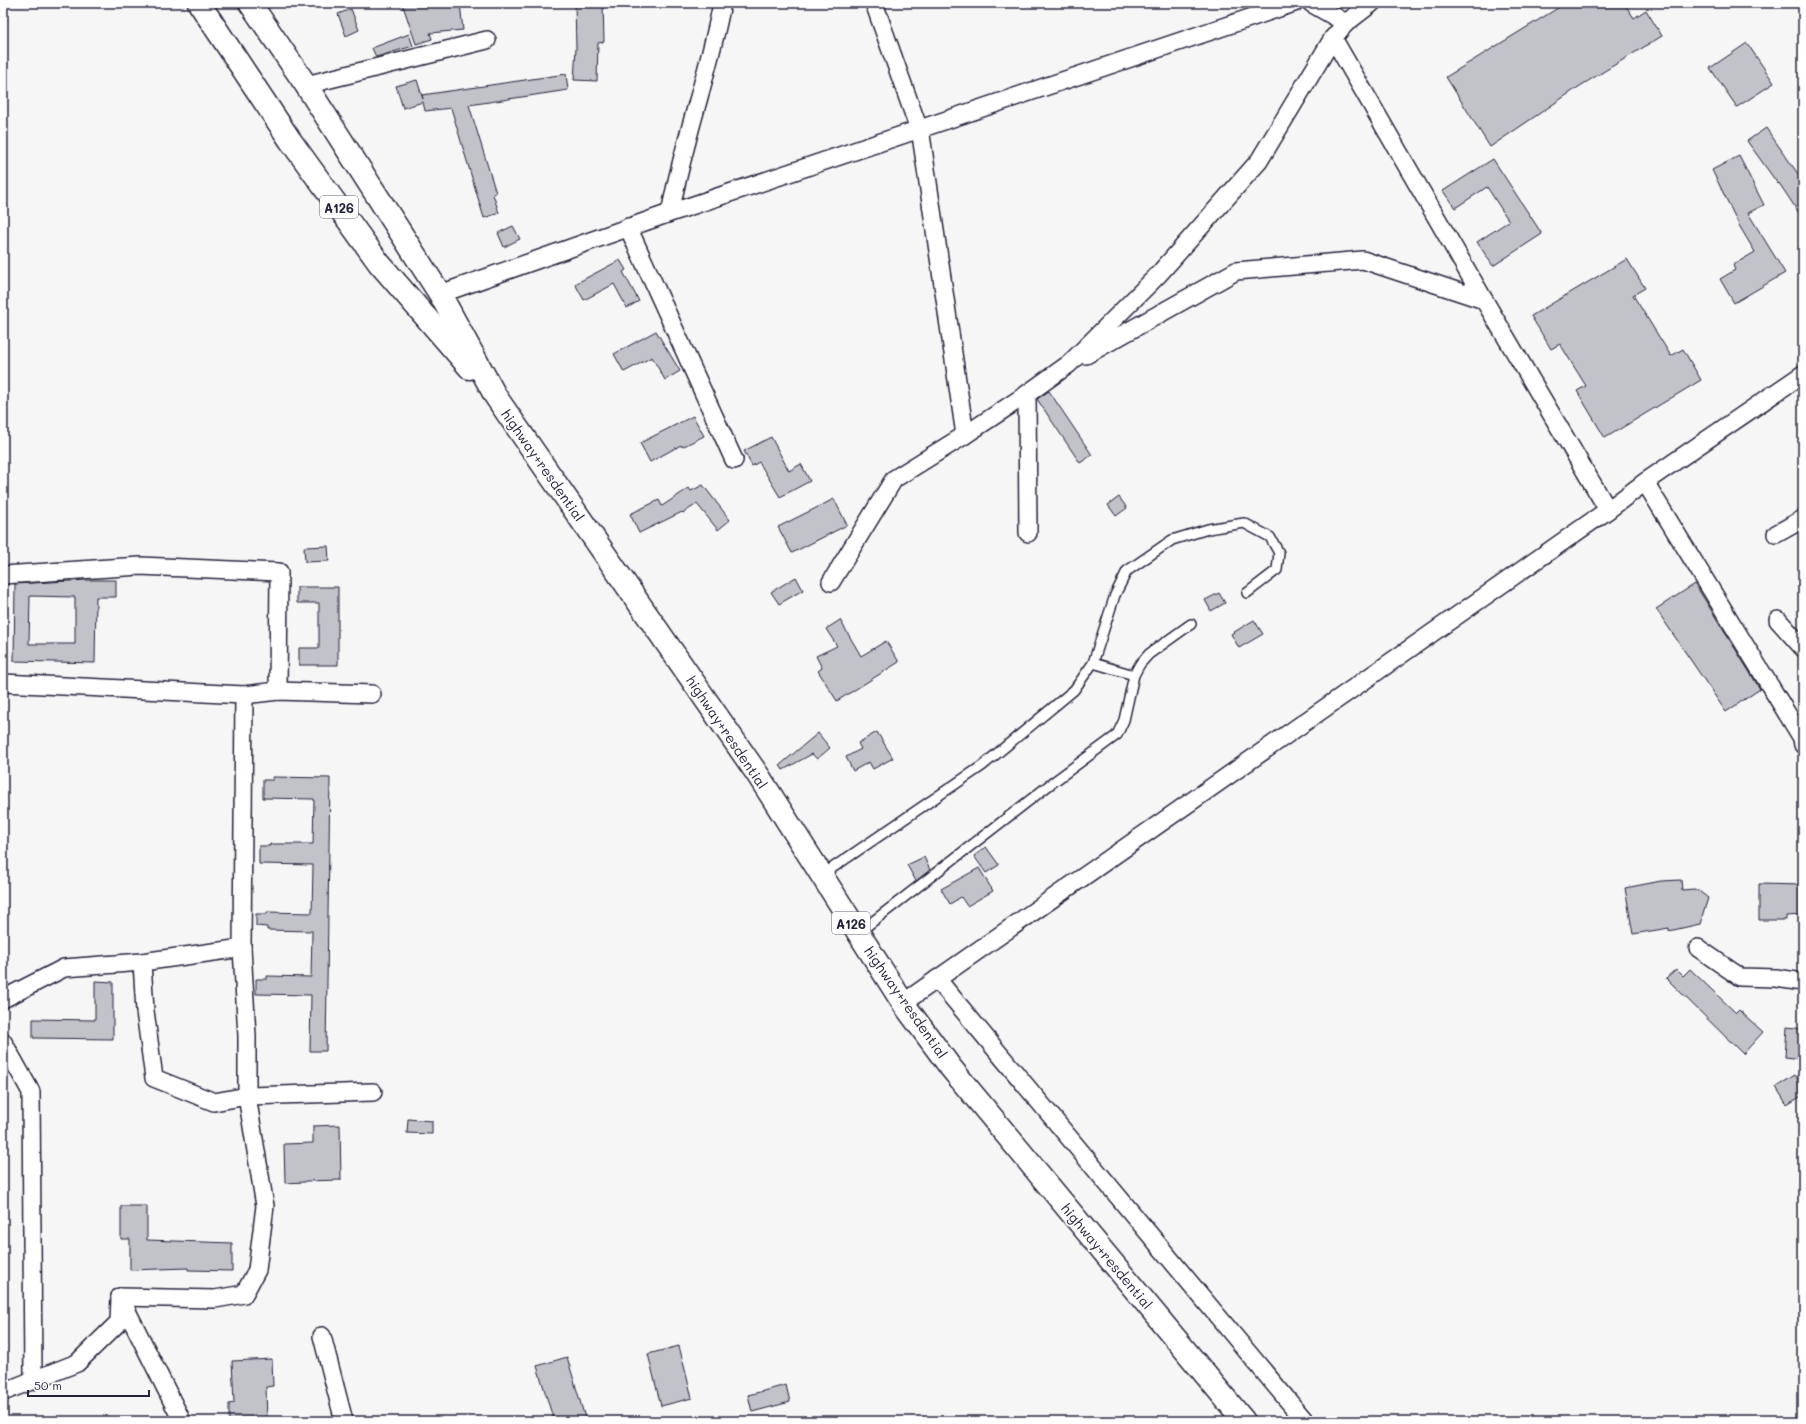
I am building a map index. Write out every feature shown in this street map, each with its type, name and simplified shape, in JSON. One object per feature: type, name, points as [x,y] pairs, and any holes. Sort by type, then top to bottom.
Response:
[{"type":"highway","name":"A126","points":[[199,3],[290,140],[379,263],[420,312],[496,397]]},
{"type":"highway","name":"A126","points":[[250,3],[306,85],[440,294],[496,397]]},
{"type":"highway","name":"highway+resdential","points":[[496,397],[758,775],[857,933],[867,946],[903,1003],[951,1068],[1244,1421]]},
{"type":"street","points":[[667,214],[671,209],[681,162],[717,30],[722,3]]},
{"type":"street","points":[[874,3],[919,129],[922,143],[965,435]]},
{"type":"street","points":[[440,294],[628,227],[1294,3]]},
{"type":"street","points":[[1311,3],[1346,23]]},
{"type":"street","points":[[831,582],[894,479],[1028,394],[1068,364],[1158,275],[1259,161],[1333,38],[1346,23],[1371,3]]},
{"type":"street","points":[[1333,38],[1484,300],[1608,510]]},
{"type":"street","points":[[306,85],[487,40]]},
{"type":"street","points":[[628,227],[734,460]]},
{"type":"street","points":[[1068,364],[1236,271],[1363,260],[1484,300]]},
{"type":"street","points":[[903,1003],[1608,510],[1645,482],[1803,374]]},
{"type":"street","points":[[1028,394],[1028,533]]},
{"type":"street","points":[[1645,482],[1802,738],[1803,745]]},
{"type":"street","points":[[1776,534],[1803,519]]},
{"type":"street","points":[[3,575],[140,566],[279,572],[278,691]]},
{"type":"street","points":[[1778,620],[1803,648]]},
{"type":"street","points":[[3,683],[244,695],[278,691],[372,694]]},
{"type":"street","points":[[120,1297],[215,1299],[244,1294],[257,1270],[265,1206],[247,1096],[247,1036],[242,948],[244,695]]},
{"type":"street","points":[[3,999],[64,968],[142,962],[242,948]]},
{"type":"street","points":[[1698,948],[1740,977],[1776,978],[1803,982]]},
{"type":"street","points":[[142,962],[145,1011],[154,1078],[214,1102],[247,1096],[373,1092]]},
{"type":"street","points":[[937,979],[1305,1421]]},
{"type":"street","points":[[3,1042],[31,1092],[33,1380]]},
{"type":"street","points":[[3,1392],[77,1363],[119,1322],[120,1297]]},
{"type":"street","points":[[120,1297],[182,1421]]},
{"type":"street","points":[[322,1336],[344,1421]]},
{"type":"lane","points":[[822,875],[982,766],[1074,690],[1093,663],[1115,595],[1127,571],[1172,540],[1208,529],[1244,523],[1270,537],[1279,553],[1277,570],[1246,593]]},
{"type":"lane","points":[[857,933],[1042,790],[1117,735],[1124,720],[1134,675],[1149,654],[1191,624]]},
{"type":"lane","points":[[1093,663],[1134,675]]},
{"type":"building","points":[[402,3],[460,3],[463,30],[430,33],[432,39],[416,44]]},
{"type":"building","points":[[575,3],[603,3],[604,42],[598,43],[597,81],[574,80],[576,48]]},
{"type":"building","points":[[1566,3],[1624,3],[1634,18],[1646,10],[1662,36],[1580,86],[1490,147],[1446,77]]},
{"type":"building","points":[[351,9],[359,30],[346,36],[338,14]]},
{"type":"building","points":[[409,34],[413,46],[376,57],[372,48]]},
{"type":"building","points":[[1747,43],[1774,83],[1737,107],[1710,68]]},
{"type":"building","points":[[566,74],[568,90],[469,105],[496,193],[493,194],[499,213],[484,218],[451,108],[425,111],[423,102],[403,108],[396,86],[417,80],[423,99],[422,95]]},
{"type":"building","points":[[1766,128],[1803,181],[1803,219],[1779,183],[1778,184],[1747,141]]},
{"type":"building","points":[[1739,156],[1764,205],[1748,213],[1785,273],[1734,303],[1720,279],[1735,270],[1733,265],[1755,252],[1740,227],[1712,170]]},
{"type":"building","points":[[1493,159],[1542,234],[1493,266],[1477,242],[1509,221],[1487,187],[1455,208],[1443,191]]},
{"type":"building","points":[[513,226],[520,239],[504,247],[498,233]]},
{"type":"building","points":[[1627,259],[1645,288],[1633,295],[1671,356],[1683,349],[1701,380],[1605,438],[1577,391],[1586,386],[1560,344],[1551,349],[1531,316]]},
{"type":"building","points":[[620,260],[626,270],[623,272],[639,301],[627,308],[614,284],[584,300],[575,284]]},
{"type":"building","points":[[656,331],[680,371],[665,380],[652,357],[624,372],[614,354]]},
{"type":"building","points":[[1049,391],[1092,455],[1080,463],[1037,399]]},
{"type":"building","points":[[693,416],[704,436],[682,447],[681,445],[650,462],[640,443]]},
{"type":"building","points":[[771,437],[789,471],[801,464],[810,481],[780,497],[759,462],[752,466],[744,451]]},
{"type":"building","points":[[703,485],[730,520],[718,530],[697,504],[683,513],[682,512],[639,533],[630,514],[659,500],[662,506],[689,488],[691,491]]},
{"type":"building","points":[[1119,497],[1127,508],[1116,516],[1108,505]]},
{"type":"building","points":[[834,499],[847,525],[792,553],[778,527]]},
{"type":"building","points":[[328,546],[329,561],[305,562],[304,547]]},
{"type":"building","points":[[796,577],[803,590],[779,604],[771,592]]},
{"type":"building","points":[[116,580],[116,597],[96,597],[95,663],[14,661],[15,584]],"holes":[[[30,596],[75,597],[75,644],[29,644]]]},
{"type":"building","points":[[1695,584],[1760,689],[1726,712],[1656,609]]},
{"type":"building","points":[[297,587],[338,587],[338,665],[299,665],[299,648],[319,648],[319,603],[297,603]]},
{"type":"building","points":[[1219,593],[1225,603],[1211,611],[1205,600]]},
{"type":"building","points":[[840,620],[861,656],[886,641],[899,662],[837,701],[818,671],[822,668],[816,656],[837,646],[826,629]]},
{"type":"building","points":[[1254,620],[1263,634],[1239,648],[1231,634]]},
{"type":"building","points":[[877,732],[893,758],[873,769],[869,762],[853,771],[846,757],[861,749],[858,743]]},
{"type":"building","points":[[818,733],[830,748],[817,759],[812,754],[783,770],[780,765]]},
{"type":"building","points":[[273,777],[330,778],[326,1051],[310,1051],[311,995],[256,994],[256,979],[267,979],[267,976],[311,977],[312,931],[267,930],[267,927],[256,926],[256,914],[267,914],[267,912],[312,913],[313,865],[259,864],[259,846],[270,846],[270,844],[313,844],[314,799],[263,798],[263,780],[273,780]]},
{"type":"building","points":[[986,847],[999,865],[986,873],[974,856]]},
{"type":"building","points":[[924,857],[930,870],[916,881],[907,865]]},
{"type":"building","points":[[979,868],[993,891],[967,906],[961,897],[950,904],[941,889]]},
{"type":"building","points":[[1681,880],[1682,890],[1694,889],[1708,898],[1700,924],[1669,931],[1669,928],[1633,934],[1625,888],[1661,881]]},
{"type":"building","points":[[1759,884],[1803,885],[1803,915],[1786,916],[1786,920],[1759,920]]},
{"type":"building","points":[[1676,969],[1683,976],[1690,969],[1736,1013],[1739,1010],[1763,1032],[1743,1054],[1666,978]]},
{"type":"building","points":[[95,981],[113,982],[113,1039],[33,1038],[33,1019],[95,1020]]},
{"type":"building","points":[[1787,1027],[1803,1029],[1803,1059],[1785,1057]]},
{"type":"building","points":[[1795,1075],[1803,1088],[1803,1095],[1787,1105],[1776,1087]]},
{"type":"building","points":[[408,1119],[432,1121],[432,1134],[407,1133]]},
{"type":"building","points":[[340,1125],[341,1180],[285,1183],[284,1144],[313,1143],[313,1126]]},
{"type":"building","points":[[121,1206],[147,1206],[147,1240],[232,1243],[232,1271],[188,1270],[188,1268],[130,1270],[130,1239],[121,1239]]},
{"type":"building","points":[[679,1346],[692,1398],[661,1406],[648,1354]]},
{"type":"building","points":[[567,1357],[586,1421],[554,1421],[537,1366]]},
{"type":"building","points":[[272,1359],[273,1386],[266,1387],[267,1421],[229,1421],[229,1404],[234,1403],[232,1361]]},
{"type":"building","points":[[786,1385],[790,1402],[752,1412],[748,1395]]}]
